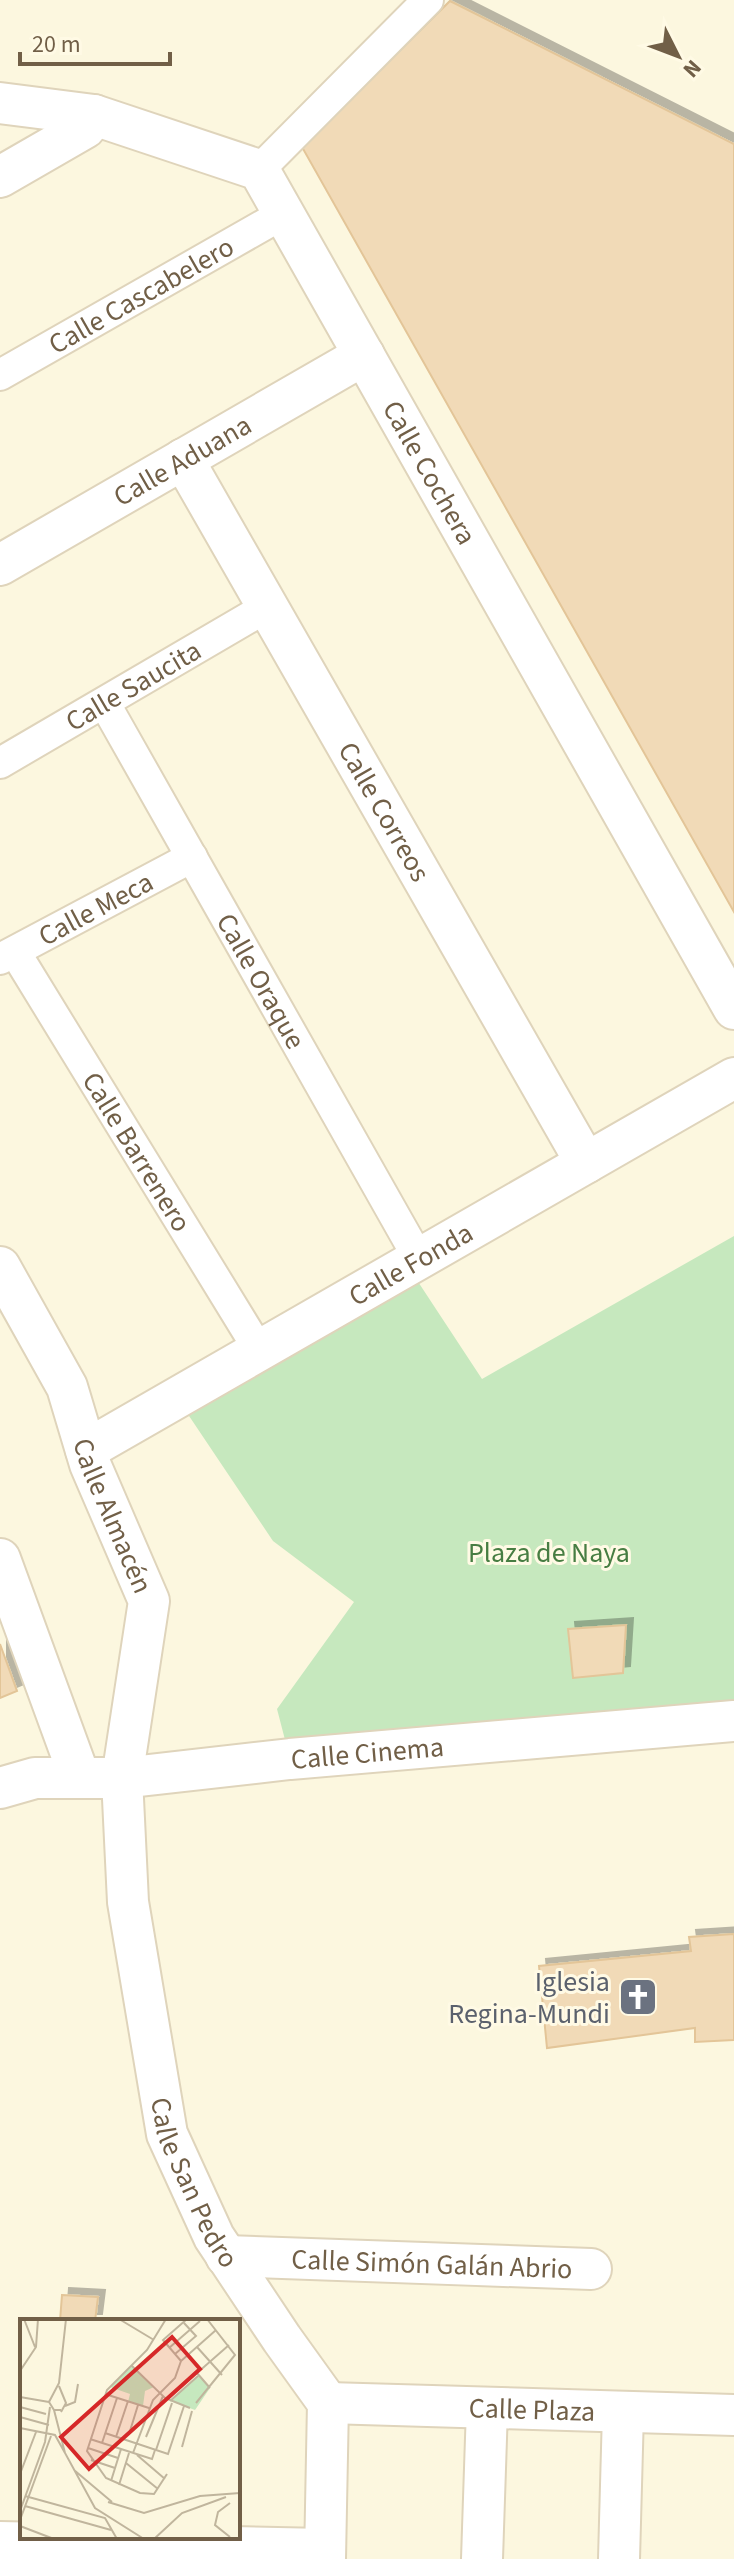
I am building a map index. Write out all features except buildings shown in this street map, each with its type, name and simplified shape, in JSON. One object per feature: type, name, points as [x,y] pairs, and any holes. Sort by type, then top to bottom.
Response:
[{"type":"street","points":[[0,103],[94,115],[259,170],[428,0]]},
{"type":"street","points":[[0,177],[85,128],[94,115]]},
{"type":"street","name":"Calle Cochera","points":[[259,170],[734,1009]]},
{"type":"street","name":"Calle Cascabelero","points":[[0,375],[283,214]]},
{"type":"street","name":"Calle Aduana","points":[[0,565],[364,355]]},
{"type":"street","name":"Calle Correos","points":[[183,459],[586,1163]]},
{"type":"street","name":"Calle Saucita","points":[[0,763],[267,607]]},
{"type":"street","name":"Calle Oraque","points":[[105,704],[419,1259]]},
{"type":"street","name":"Calle Meca","points":[[7,956],[192,857]]},
{"type":"street","name":"Calle Barrenero","points":[[7,956],[259,1350]]},
{"type":"street","name":"Calle Fonda","points":[[86,1450],[734,1078]]},
{"type":"street","name":"Calle Almacén","points":[[0,1267],[67,1387],[90,1464],[149,1601],[122,1778]]},
{"type":"street","points":[[0,1559],[80,1778]]},
{"type":"street","name":"Calle Cinema","points":[[0,1788],[35,1778],[122,1778],[290,1759],[734,1721]]},
{"type":"street","name":"Calle San Pedro","points":[[122,1778],[128,1902],[167,2134],[214,2237],[328,2403]]},
{"type":"street","name":"Calle Simón Galán Abrio","points":[[226,2256],[591,2269]]},
{"type":"street","points":[[0,2542],[325,2554],[328,2403]]},
{"type":"street","name":"Calle Plaza","points":[[328,2403],[734,2415]]},
{"type":"street","points":[[482,2559],[487,2408]]},
{"type":"street","points":[[619,2559],[623,2412]]},
{"type":"green space","name":"Plaza de Naya","points":[[734,1236],[734,1721],[290,1759],[277,1709],[354,1602],[273,1541],[177,1398],[407,1265],[482,1379]]},
{"type":"place","name":"Iglesia Regina-Mundi","points":[[638,1997]]}]
